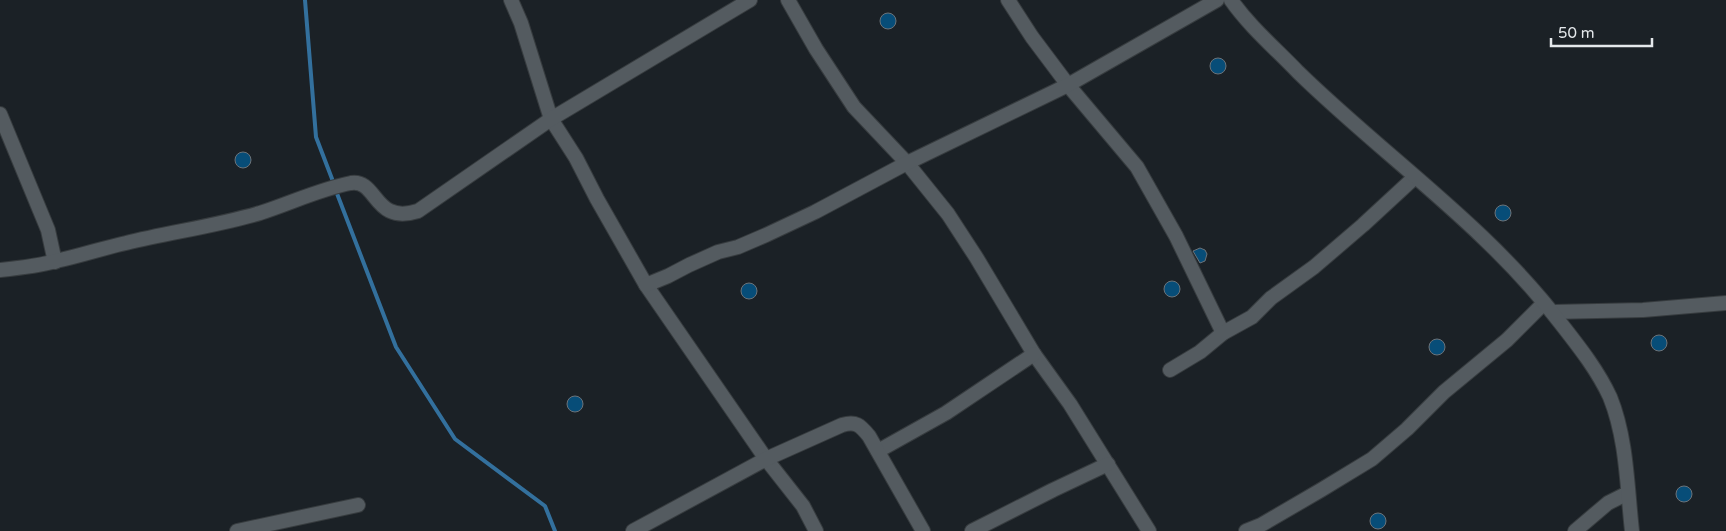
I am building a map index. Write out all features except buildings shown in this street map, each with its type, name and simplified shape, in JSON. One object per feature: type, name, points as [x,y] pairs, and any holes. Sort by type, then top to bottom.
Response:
[{"type":"street","points":[[511,0],[521,23],[551,120],[576,158],[596,198],[646,285],[766,459],[803,506],[816,531]]},
{"type":"street","points":[[0,270],[55,262],[127,242],[219,224],[353,183],[366,186],[376,200],[392,213],[408,214],[418,211],[551,120],[750,0]]},
{"type":"street","points":[[788,0],[816,50],[854,107],[907,163],[948,214],[1034,354],[1070,404],[1149,531]]},
{"type":"street","points":[[1008,0],[1032,37],[1068,85],[1137,166],[1176,236],[1223,333]]},
{"type":"street","points":[[646,285],[668,276],[689,264],[718,252],[738,247],[815,212],[907,163],[1068,85],[1217,0]]},
{"type":"street","points":[[1231,0],[1244,19],[1310,84],[1355,126],[1492,244],[1548,307],[1599,375],[1610,398],[1623,449],[1632,531]]},
{"type":"street","points":[[0,114],[48,230],[55,262]]},
{"type":"street","points":[[1170,370],[1200,352],[1223,333],[1252,317],[1271,298],[1314,266],[1363,225],[1415,177]]},
{"type":"street","points":[[1246,531],[1262,528],[1372,459],[1444,392],[1548,307],[1644,310],[1726,303]]},
{"type":"street","points":[[878,451],[946,413],[1034,354]]},
{"type":"street","points":[[633,531],[766,459],[848,423],[860,425],[878,451],[923,531]]},
{"type":"street","points":[[972,531],[1108,464]]},
{"type":"street","points":[[1575,531],[1608,503],[1628,493]]},
{"type":"street","points":[[237,531],[358,505]]},
{"type":"waterway","points":[[305,0],[316,137],[334,184]]},
{"type":"waterway","points":[[336,191],[396,347],[455,439],[545,506],[555,531]]}]
